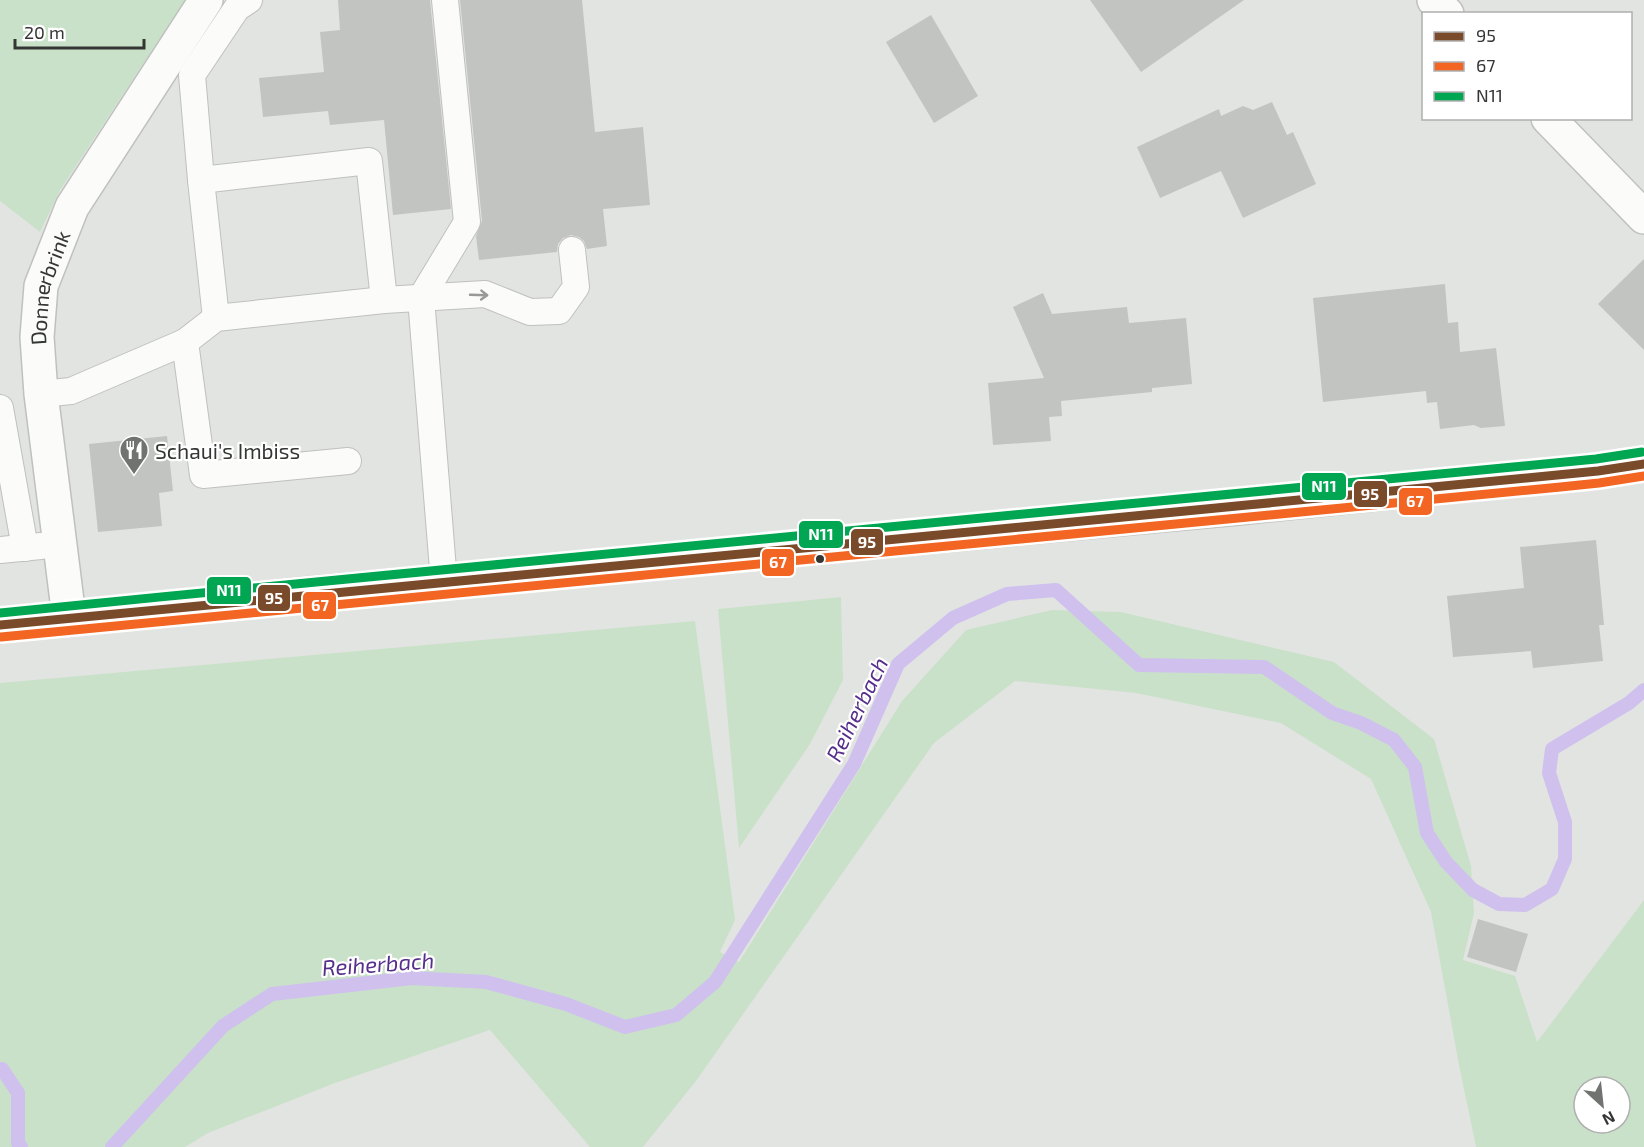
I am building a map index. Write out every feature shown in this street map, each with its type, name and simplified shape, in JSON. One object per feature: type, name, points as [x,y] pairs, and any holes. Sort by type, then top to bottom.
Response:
[{"type":"street","name":"Donnerbrink","points":[[69,617],[40,394],[37,337],[41,286],[72,207],[206,0]]},
{"type":"street","points":[[1434,0],[1445,12]]},
{"type":"street","points":[[1550,120],[1644,217]]},
{"type":"street","points":[[0,625],[1226,509],[1598,471],[1644,464]]},
{"type":"lane","points":[[216,318],[192,75],[237,8],[249,0]]},
{"type":"lane","points":[[444,582],[420,298],[467,222],[445,0]]},
{"type":"lane","points":[[201,180],[369,161],[384,300]]},
{"type":"lane","points":[[40,394],[71,391],[185,342],[216,318],[384,300],[485,294],[530,312],[559,311],[576,287],[572,250]]},
{"type":"lane","points":[[185,342],[203,475],[348,461]]},
{"type":"lane","points":[[0,408],[12,549],[59,544]]},
{"type":"green space","points":[[0,0],[185,0],[60,190],[40,232],[0,201]]},
{"type":"green space","points":[[841,597],[843,680],[810,744],[739,848],[718,609]]},
{"type":"green space","points":[[1052,610],[1121,612],[1334,662],[1434,739],[1471,866],[1474,913],[1463,960],[1515,976],[1537,1042],[1644,900],[1644,1147],[1476,1147],[1431,912],[1371,779],[1281,723],[1136,693],[1015,681],[934,743],[696,1081],[643,1147],[590,1147],[490,1030],[335,1083],[208,1133],[185,1147],[0,1147],[0,683],[695,621],[735,920],[720,952],[739,962],[902,701],[966,630]]},
{"type":"building","points":[[338,0],[430,0],[451,209],[393,215],[384,120],[330,125],[328,111],[263,117],[259,78],[324,72],[320,32],[340,30]]},
{"type":"building","points":[[460,0],[582,0],[595,132],[643,127],[650,205],[603,209],[607,246],[587,249],[584,241],[571,235],[563,238],[558,244],[557,252],[479,260],[476,236],[482,221]]},
{"type":"building","points":[[1090,0],[1244,0],[1141,72]]},
{"type":"building","points":[[931,15],[978,96],[934,123],[886,42]]},
{"type":"building","points":[[1272,102],[1287,135],[1293,132],[1316,184],[1243,218],[1221,171],[1160,198],[1137,147],[1219,109],[1221,116],[1243,106],[1253,110]]},
{"type":"building","points":[[1644,259],[1644,350],[1598,304]]},
{"type":"building","points":[[1445,284],[1448,323],[1458,322],[1460,352],[1496,348],[1505,426],[1481,428],[1474,425],[1440,429],[1437,402],[1427,403],[1426,391],[1323,402],[1313,298]]},
{"type":"building","points":[[1043,293],[1052,314],[1127,307],[1129,323],[1186,318],[1192,384],[1152,388],[1152,392],[1061,401],[1062,416],[1049,417],[1051,441],[993,445],[988,383],[1044,378],[1013,307]]},
{"type":"building","points":[[167,436],[173,491],[159,493],[162,526],[98,532],[89,444]]},
{"type":"building","points":[[1596,540],[1604,625],[1599,625],[1603,661],[1533,668],[1531,651],[1453,657],[1447,596],[1524,588],[1520,547]]},
{"type":"building","points":[[1478,919],[1528,934],[1516,972],[1467,957]]},
{"type":"waterway","name":"Reiherbach","points":[[112,1147],[223,1026],[272,994],[412,978],[486,982],[566,1004],[625,1027],[676,1015],[715,982],[854,764],[898,664],[953,618],[1007,594],[1056,590],[1139,665],[1264,667],[1332,713],[1361,723],[1394,740],[1415,767],[1427,833],[1446,862],[1473,890],[1499,904],[1525,905],[1552,889],[1565,859],[1565,822],[1549,773],[1552,749],[1629,703],[1644,690]]},
{"type":"waterway","name":"Reiherbach","points":[[0,1069],[18,1093],[18,1143],[21,1147]]},
{"type":"transit line","name":"N11","points":[[0,613],[1397,479],[1596,459],[1642,452]]},
{"type":"transit line","name":"95","points":[[0,625],[1398,491],[1598,471],[1644,464]]},
{"type":"transit line","name":"67","points":[[1,637],[1399,503],[1599,483],[1644,476]]},
{"type":"place","name":"Schaui's Imbiss","points":[[134,476]]}]
